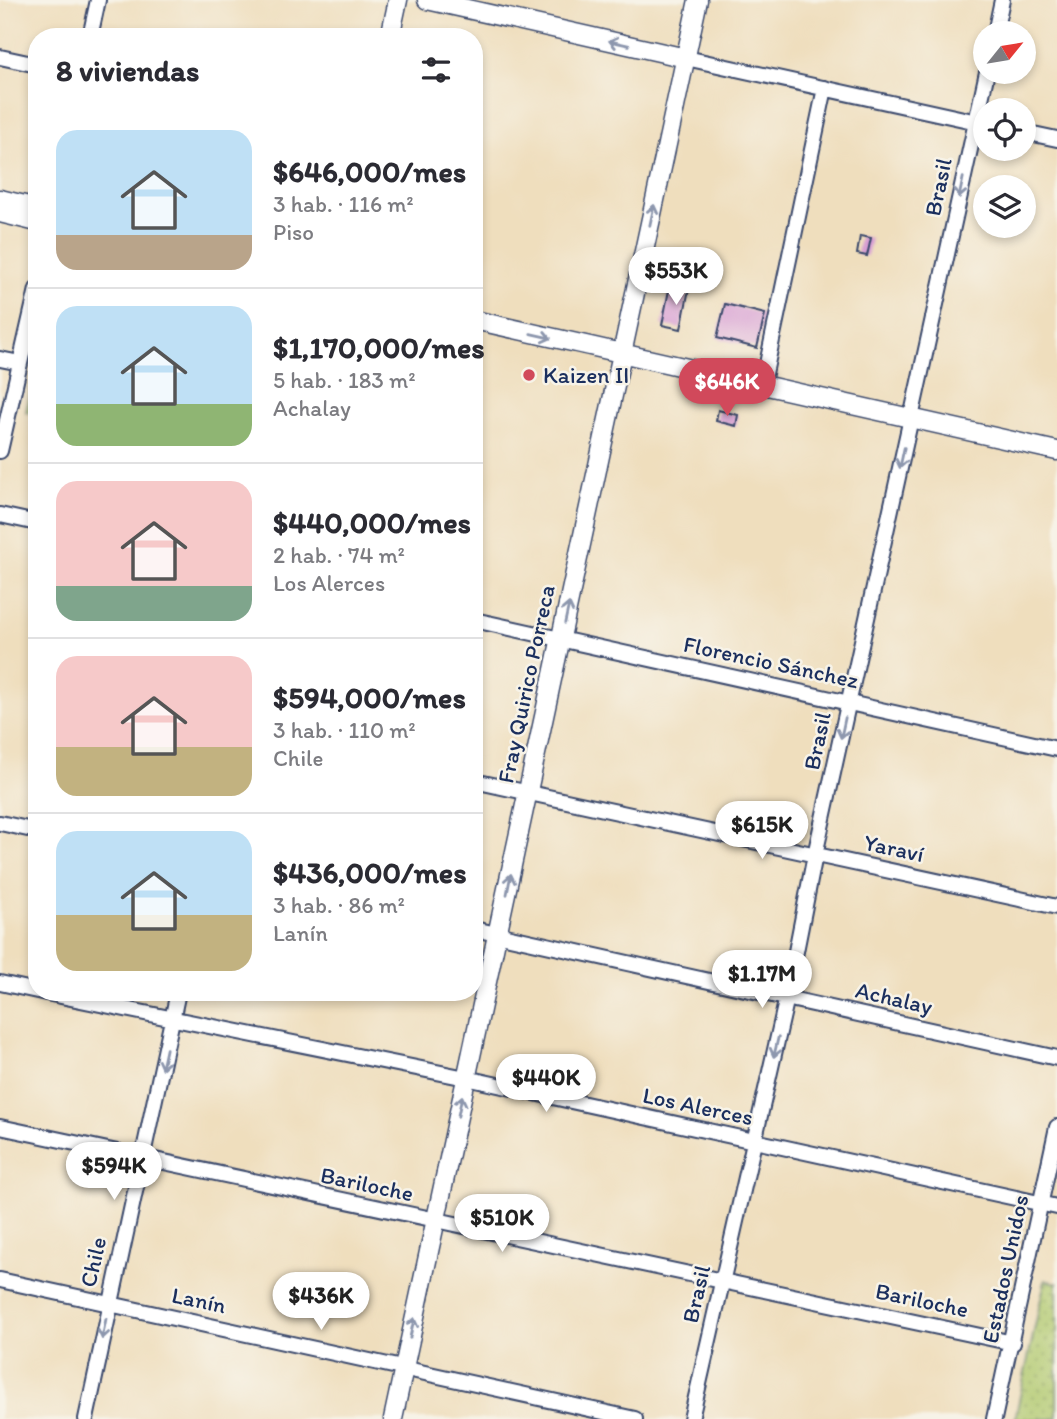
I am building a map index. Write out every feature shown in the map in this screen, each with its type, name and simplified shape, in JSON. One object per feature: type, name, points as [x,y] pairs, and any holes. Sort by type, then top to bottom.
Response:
[{"type":"main road","points":[[392,28],[398,0]]},
{"type":"main road","points":[[428,0],[686,58]]},
{"type":"main road","name":"Fray Quirico Porreca","points":[[393,1419],[698,0]]},
{"type":"main road","points":[[0,200],[28,206]]},
{"type":"main road","points":[[0,214],[28,220]]},
{"type":"main road","points":[[483,322],[1056,447]]},
{"type":"street","points":[[92,28],[98,0]]},
{"type":"street","points":[[998,21],[1002,0]]},
{"type":"street","points":[[0,57],[28,63]]},
{"type":"street","points":[[686,58],[973,120]]},
{"type":"street","points":[[763,383],[825,88]]},
{"type":"street","points":[[1036,135],[1057,139]]},
{"type":"street","name":"Brasil","points":[[691,1419],[787,997],[815,855],[911,417],[973,156]]},
{"type":"street","points":[[0,452],[28,328]]},
{"type":"street","points":[[0,359],[20,363]]},
{"type":"street","points":[[0,515],[28,521]]},
{"type":"street","name":"Florencio Sánchez","points":[[483,622],[1057,749]]},
{"type":"street","name":"Yaraví","points":[[483,783],[1057,907]]},
{"type":"street","points":[[0,822],[28,829]]},
{"type":"street","name":"Achalay","points":[[483,931],[1057,1058]]},
{"type":"street","name":"Los Alerces","points":[[0,983],[28,989]]},
{"type":"street","name":"Los Alerces","points":[[80,1001],[466,1078],[1057,1207]]},
{"type":"street","name":"Chile","points":[[86,1419],[176,1001]]},
{"type":"street","name":"Bariloche","points":[[0,1127],[435,1222],[1013,1343]]},
{"type":"street","name":"Estados Unidos","points":[[994,1419],[1013,1343],[1057,1128]]},
{"type":"street","name":"Lanín","points":[[0,1280],[635,1419]]},
{"type":"green space","points":[[1045,1280],[1057,1283],[1057,1419],[1015,1419]]},
{"type":"building","points":[[860,236],[871,238],[867,256],[857,254]]},
{"type":"building","points":[[670,285],[689,289],[681,329],[662,325]]},
{"type":"building","points":[[725,304],[765,314],[757,348],[717,338]]},
{"type":"building","points":[[718,410],[738,415],[736,426],[716,421]]},
{"type":"place","name":"Kaizen II","points":[[529,375]]}]
